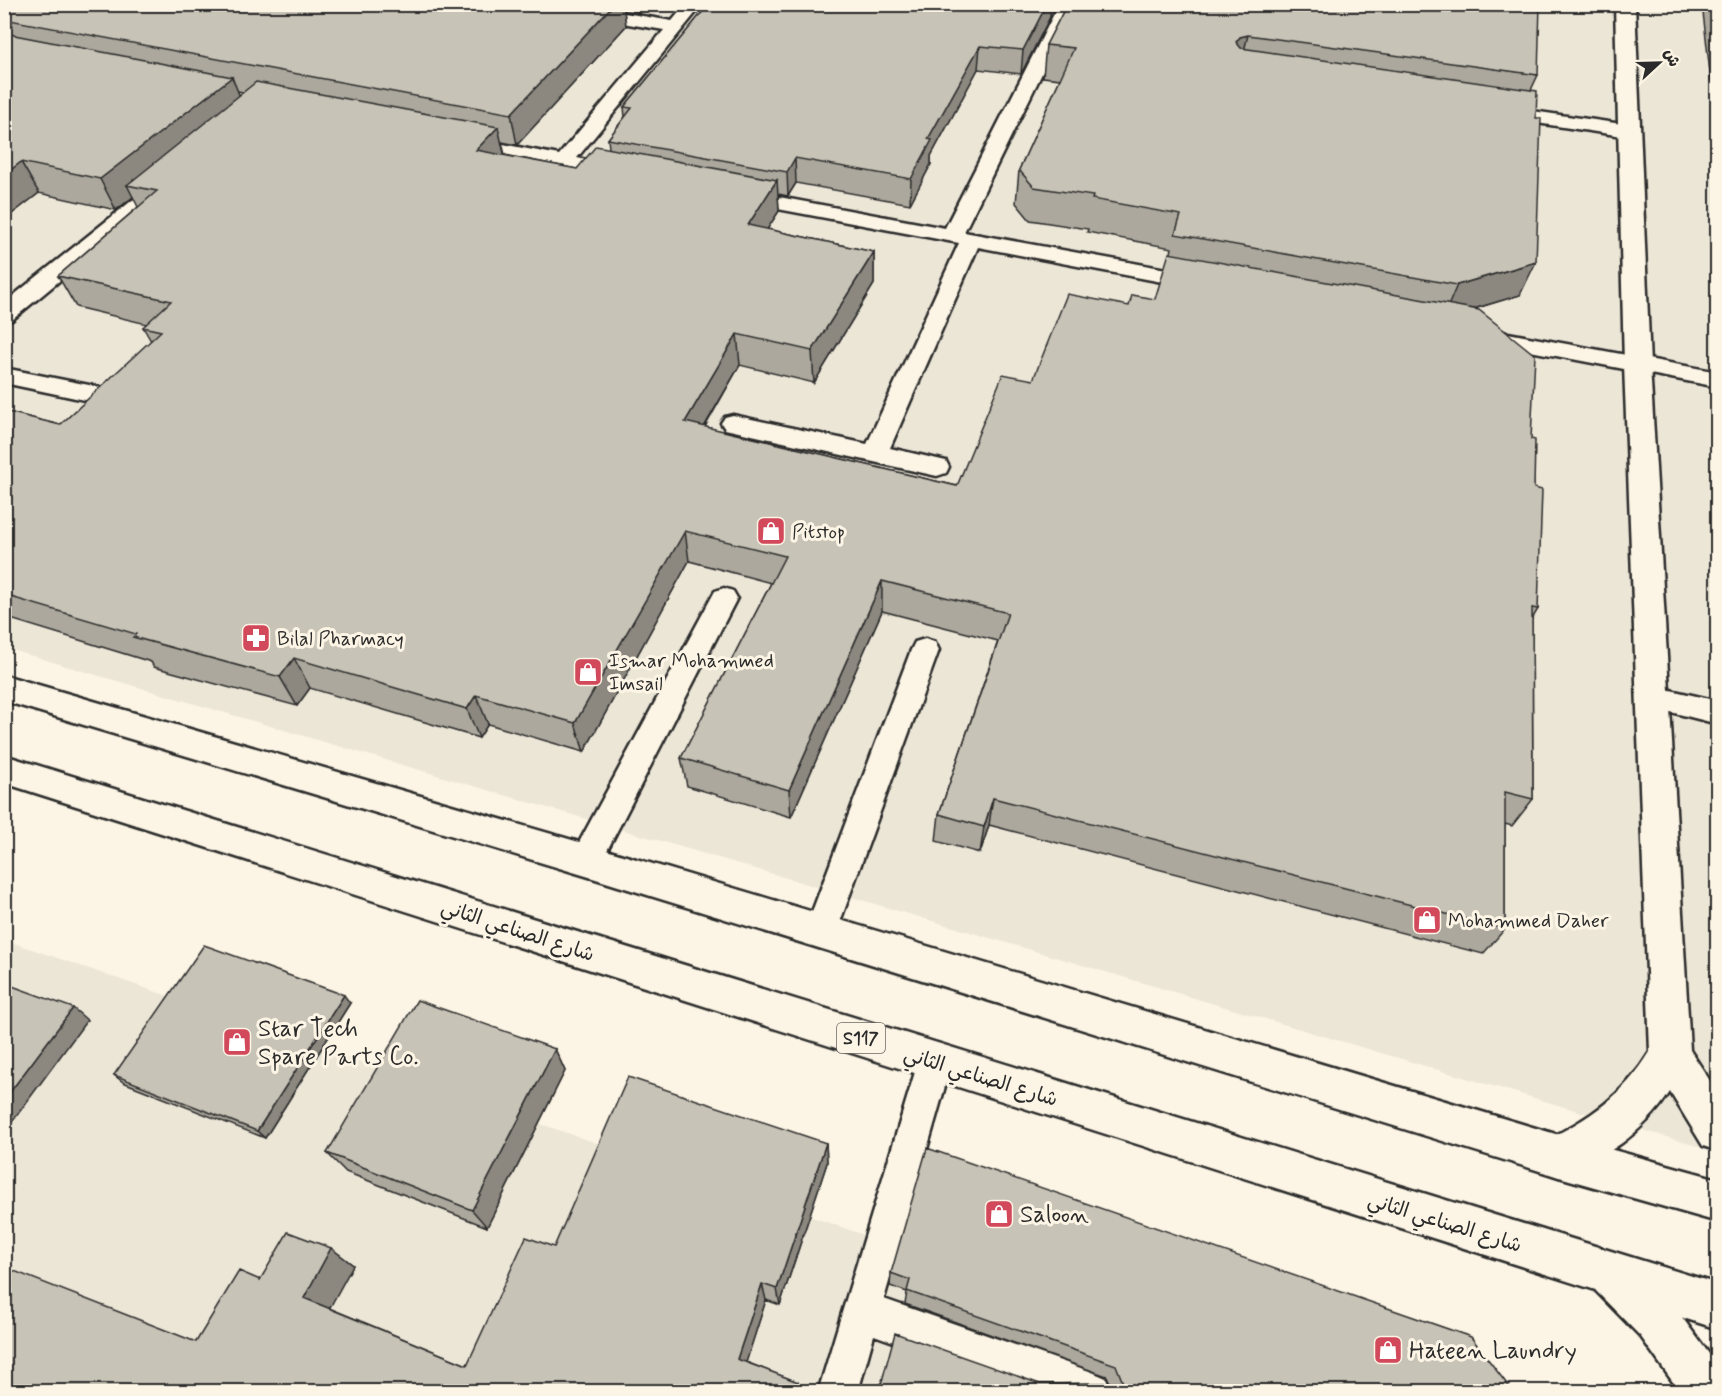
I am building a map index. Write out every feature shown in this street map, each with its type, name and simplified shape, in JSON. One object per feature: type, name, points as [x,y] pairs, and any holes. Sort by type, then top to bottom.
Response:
[{"type":"main road","points":[[1625,4],[1637,364],[1670,1056],[1718,1131]]},
{"type":"main road","points":[[4,688],[1718,1202]]},
{"type":"main road","name":"شارع الصناعي الثاني","points":[[4,769],[1718,1307]]},
{"type":"main road","points":[[1559,1156],[1596,1139],[1627,1116],[1653,1087],[1670,1056]]},
{"type":"main road","points":[[1612,1275],[1657,1321],[1708,1392]]},
{"type":"lane","points":[[538,4],[676,27]]},
{"type":"lane","points":[[563,162],[695,4]]},
{"type":"lane","points":[[875,454],[961,238],[1068,4]]},
{"type":"lane","points":[[1476,109],[1629,131]]},
{"type":"lane","points":[[448,139],[633,175]]},
{"type":"lane","points":[[4,315],[180,171]]},
{"type":"lane","points":[[716,191],[1216,285]]},
{"type":"lane","points":[[1462,332],[1718,380]]},
{"type":"lane","points":[[4,375],[104,396]]},
{"type":"lane","points":[[733,423],[937,467]]},
{"type":"lane","points":[[586,861],[723,598]]},
{"type":"lane","points":[[820,933],[925,650]]},
{"type":"lane","points":[[1653,697],[1718,713]]},
{"type":"lane","points":[[837,1392],[935,1062]]},
{"type":"lane","points":[[862,1311],[1092,1392]]},
{"type":"shaded area","points":[[4,5],[1717,5],[1717,1152],[5,648]]},
{"type":"shaded area","points":[[5,940],[1319,1391],[5,1391]]},
{"type":"building","points":[[15,4],[614,4],[511,114],[4,19],[4,12]]},
{"type":"building","points":[[709,4],[1047,4],[1023,50],[980,46],[928,139],[932,140],[911,179],[795,158],[787,172],[608,139],[632,108],[624,107]]},
{"type":"building","points":[[1067,4],[1540,4],[1538,75],[1248,35],[1240,37],[1236,42],[1241,48],[1537,91],[1536,118],[1541,118],[1536,262],[1457,285],[1175,234],[1181,215],[1092,199],[1093,196],[1034,187],[1019,170],[1074,48],[1046,45]]},
{"type":"building","points":[[4,33],[232,77],[100,179],[21,162],[4,175]]},
{"type":"building","points":[[256,82],[498,127],[476,150],[577,169],[596,146],[777,180],[748,225],[874,252],[812,351],[737,334],[685,422],[957,486],[1003,374],[1033,380],[1067,294],[1129,306],[1132,295],[1155,299],[1169,253],[1479,310],[1535,355],[1531,439],[1535,440],[1534,488],[1542,490],[1538,609],[1532,608],[1533,799],[1505,792],[1505,929],[993,798],[984,827],[939,814],[1008,613],[882,581],[789,790],[681,758],[785,556],[685,531],[575,723],[476,695],[467,709],[294,658],[280,677],[133,637],[136,634],[4,595],[4,411],[60,425],[161,331],[143,327],[171,301],[58,276],[157,191],[127,185]]},
{"type":"building","name":"Star Tech Spare Parts Co.","points":[[204,945],[344,995],[257,1131],[114,1075]]},
{"type":"building","points":[[4,983],[73,1008],[4,1100]]},
{"type":"building","points":[[417,1000],[555,1049],[472,1210],[327,1153]]},
{"type":"building","points":[[628,1077],[826,1143],[777,1289],[762,1284],[737,1359],[798,1382],[795,1392],[4,1392],[4,1267],[196,1342],[239,1271],[260,1280],[288,1232],[331,1248],[304,1298],[467,1365],[526,1237],[554,1247]]},
{"type":"building","points":[[927,1148],[1471,1337],[1513,1392],[879,1392],[895,1333],[1040,1384],[1123,1383],[1116,1365],[907,1291],[910,1280],[891,1273]]},
{"type":"place","name":"Pitstop","points":[[771,531]]},
{"type":"place","name":"Bilal Pharmacy","points":[[256,638]]},
{"type":"place","name":"Ismar Mohammed Imsail","points":[[588,672]]},
{"type":"place","name":"Mohammed Daher","points":[[1427,920]]},
{"type":"place","name":"Star Tech Spare Parts Co.","points":[[237,1042]]},
{"type":"place","name":"Saloon","points":[[999,1214]]},
{"type":"place","name":"Hateen Laundry","points":[[1388,1350]]}]
